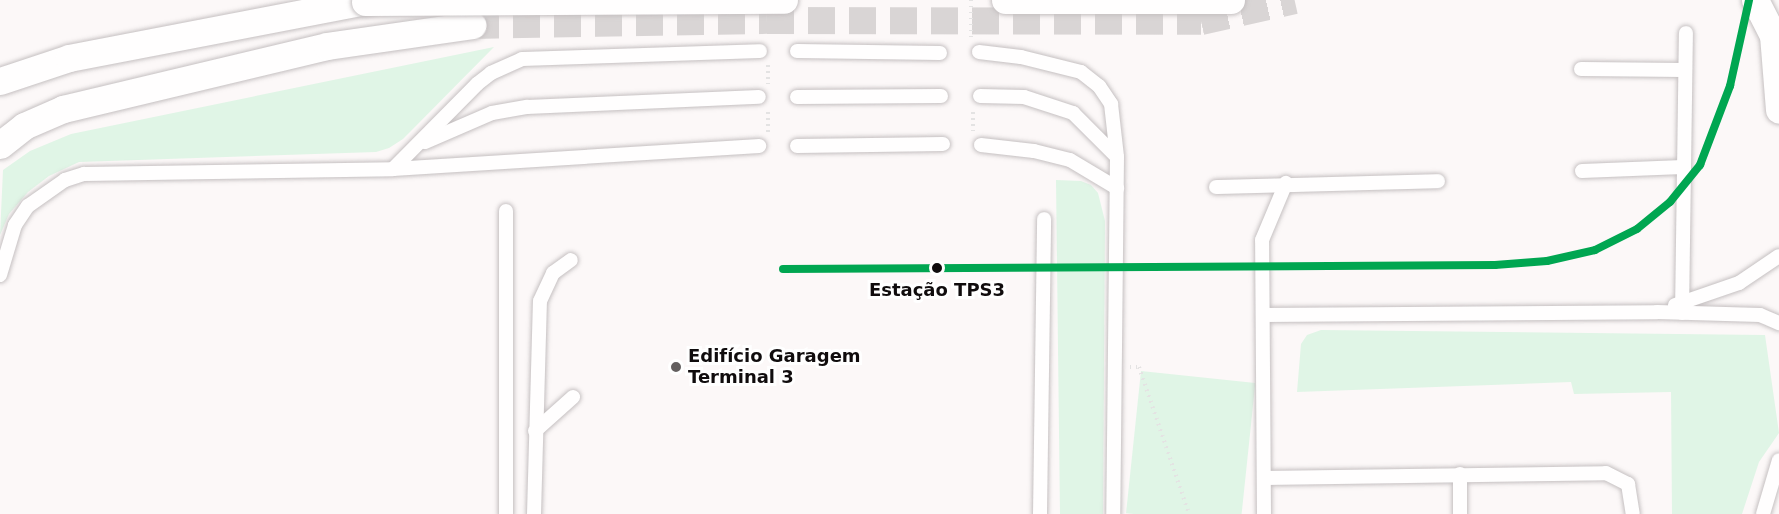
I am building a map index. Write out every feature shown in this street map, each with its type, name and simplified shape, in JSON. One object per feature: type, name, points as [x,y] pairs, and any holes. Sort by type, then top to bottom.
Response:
[{"type":"street","points":[[0,81],[69,58],[355,2],[784,0]]},
{"type":"street","points":[[1005,0],[1231,0]]},
{"type":"street","points":[[1755,0],[1773,35],[1779,110]]},
{"type":"street","points":[[0,145],[24,126],[63,109],[327,46],[472,25]]},
{"type":"lane","points":[[327,46],[380,27]]},
{"type":"lane","points":[[1682,308],[1686,33]]},
{"type":"lane","points":[[975,48],[1081,72],[1100,86],[1111,104],[1117,157],[1113,514]]},
{"type":"lane","points":[[393,169],[491,72],[522,59],[760,51]]},
{"type":"lane","points":[[797,51],[940,53]]},
{"type":"lane","points":[[1581,69],[1684,70]]},
{"type":"lane","points":[[797,97],[941,96]]},
{"type":"lane","points":[[417,146],[492,113],[527,107],[759,97]]},
{"type":"lane","points":[[976,101],[1024,98],[1073,113],[1117,157]]},
{"type":"lane","points":[[977,140],[1070,160],[1117,188]]},
{"type":"lane","points":[[796,146],[942,144]]},
{"type":"lane","points":[[0,275],[15,225],[28,206],[65,180],[84,174],[393,169],[759,146]]},
{"type":"lane","points":[[1582,171],[1683,167]]},
{"type":"lane","points":[[1216,187],[1286,183],[1438,181]]},
{"type":"lane","points":[[1264,514],[1262,240],[1286,183]]},
{"type":"lane","points":[[506,211],[506,514]]},
{"type":"lane","points":[[1040,514],[1044,219]]},
{"type":"lane","points":[[1682,308],[1738,282],[1779,256]]},
{"type":"lane","points":[[534,514],[540,301],[553,273],[571,260]]},
{"type":"lane","points":[[1263,315],[1657,312],[1682,308],[1760,315],[1779,322]]},
{"type":"lane","points":[[535,431],[573,397]]},
{"type":"lane","points":[[1763,514],[1779,460]]},
{"type":"lane","points":[[1264,478],[1606,473],[1629,484],[1633,514]]},
{"type":"lane","points":[[1460,474],[1460,514]]},
{"type":"path","points":[[971,0],[975,48]]},
{"type":"path","points":[[976,101],[977,140]]},
{"type":"path","points":[[1115,367],[1139,367],[1189,514]]},
{"type":"green space","points":[[494,47],[403,139],[389,148],[376,152],[79,162],[49,176],[28,192],[9,214],[0,235],[3,170],[30,151],[71,134]]},
{"type":"green space","points":[[1056,180],[1081,181],[1091,185],[1098,193],[1105,221],[1103,514],[1060,514]]},
{"type":"green space","points":[[1321,330],[1765,335],[1779,433],[1759,462],[1742,514],[1672,514],[1671,392],[1574,394],[1571,382],[1297,392],[1301,344],[1307,335]]},
{"type":"green space","points":[[1141,371],[1255,383],[1242,514],[1126,513]]},
{"type":"tunnel","points":[[472,25],[767,20],[1201,21],[1295,0]]},
{"type":"tram line","points":[[783,269],[889,269]]},
{"type":"transit line","points":[[783,269],[1495,265],[1547,261],[1595,250],[1637,229],[1670,202],[1700,165],[1730,86],[1749,0]]},
{"type":"place","name":"Estação TPS3","points":[[937,268]]},
{"type":"place","name":"Edifício Garagem Terminal 3","points":[[676,367]]}]
